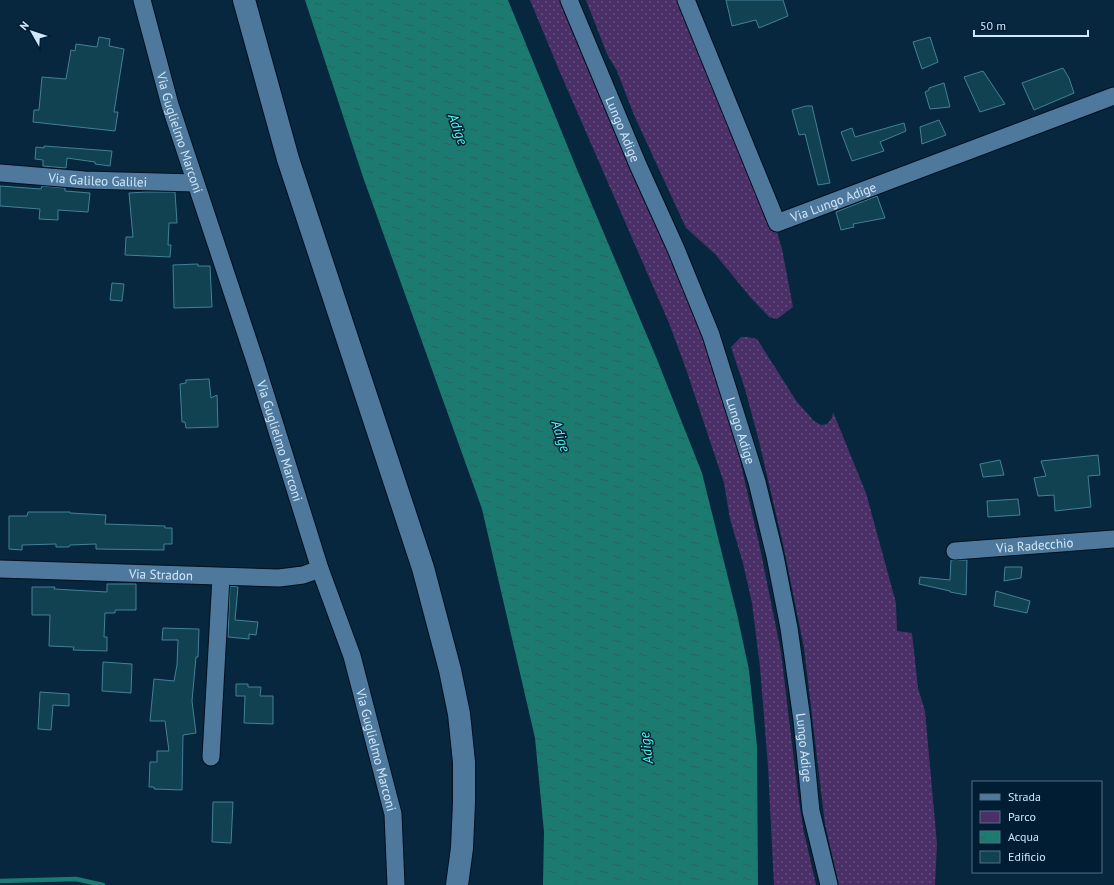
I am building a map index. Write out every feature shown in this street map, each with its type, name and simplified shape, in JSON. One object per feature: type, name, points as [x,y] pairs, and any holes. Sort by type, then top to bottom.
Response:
[{"type":"main road","points":[[244,0],[288,159],[423,568],[450,670],[459,714],[464,762],[462,848],[457,885]]},
{"type":"street","name":"Via Guglielmo Marconi","points":[[142,0],[170,105],[195,184],[256,364],[320,569],[352,656],[393,814],[396,885]]},
{"type":"street","name":"Lungo Adige","points":[[569,0],[638,165],[676,249],[711,336],[757,482],[775,556],[789,628],[802,720],[811,811],[829,885]]},
{"type":"street","name":"Via Lungo Adige","points":[[686,0],[777,223],[1114,96]]},
{"type":"street","name":"Via Galileo Galilei","points":[[0,174],[85,180],[195,184]]},
{"type":"street","name":"Via Radecchio","points":[[955,551],[1114,539]]},
{"type":"street","name":"Via Stradon","points":[[0,569],[279,578],[303,575],[320,569]]},
{"type":"street","points":[[211,757],[221,576]]},
{"type":"green space","points":[[530,0],[561,0],[689,300],[723,395],[737,447],[760,548],[781,652],[803,828],[816,885],[774,885],[768,766],[760,667],[752,603],[743,563],[730,519],[724,483],[669,323]]},
{"type":"green space","points":[[586,0],[681,0],[772,215],[782,249],[793,307],[777,319],[769,317],[751,298],[715,254],[686,228],[634,115],[617,71],[607,54]]},
{"type":"green space","points":[[741,337],[757,339],[797,402],[814,421],[821,425],[827,424],[832,418],[833,412],[866,493],[896,603],[897,631],[912,633],[918,688],[925,711],[937,844],[935,885],[839,885],[825,824],[804,648],[783,544],[759,441],[745,389],[731,347]]},
{"type":"water","name":"Adige","points":[[305,0],[508,0],[656,357],[702,473],[737,614],[749,670],[757,746],[758,885],[543,885],[544,832],[535,738],[482,509],[363,177]]},
{"type":"building","points":[[726,0],[783,0],[788,16],[759,28],[756,20],[732,26]]},
{"type":"building","points":[[99,37],[110,39],[109,46],[124,49],[114,112],[118,112],[115,131],[33,122],[34,110],[39,110],[42,77],[66,79],[71,50],[75,51],[76,44],[97,47]]},
{"type":"building","points":[[930,37],[938,62],[922,69],[913,42]]},
{"type":"building","points":[[1063,68],[1069,78],[1074,93],[1034,110],[1022,83]]},
{"type":"building","points":[[983,71],[1005,104],[980,112],[964,77]]},
{"type":"building","points":[[944,83],[950,107],[930,109],[925,92],[929,90],[929,88]]},
{"type":"building","points":[[812,106],[830,183],[818,185],[805,134],[799,135],[792,110]]},
{"type":"building","points":[[939,120],[946,135],[922,144],[920,127]]},
{"type":"building","points":[[904,123],[906,131],[880,142],[884,151],[852,161],[841,132],[852,128],[855,137]]},
{"type":"building","points":[[44,146],[112,151],[110,166],[67,158],[66,168],[43,166],[43,160],[35,159],[36,147],[44,148]]},
{"type":"building","points":[[0,186],[41,189],[42,186],[65,188],[65,191],[90,193],[88,212],[58,210],[58,220],[39,219],[40,209],[0,206]]},
{"type":"building","points":[[175,192],[177,223],[169,223],[168,245],[171,245],[170,257],[125,255],[126,237],[133,237],[129,193]]},
{"type":"building","points":[[877,196],[885,218],[853,224],[854,227],[841,230],[836,212]]},
{"type":"building","points":[[198,264],[198,266],[210,266],[212,307],[174,308],[173,265]]},
{"type":"building","points":[[112,283],[124,284],[122,301],[110,300]]},
{"type":"building","points":[[209,379],[211,398],[217,395],[218,427],[186,428],[185,422],[182,422],[180,384],[186,383],[186,380]]},
{"type":"building","points":[[1098,455],[1100,475],[1088,476],[1091,507],[1055,511],[1054,495],[1038,496],[1034,478],[1046,476],[1041,461]]},
{"type":"building","points":[[1000,460],[1004,475],[983,477],[980,464]]},
{"type":"building","points":[[1018,499],[1020,515],[988,517],[987,501]]},
{"type":"building","points":[[28,512],[70,512],[106,515],[105,524],[165,526],[165,528],[172,528],[172,544],[164,544],[164,550],[96,549],[96,544],[70,545],[69,547],[56,547],[56,544],[22,545],[22,550],[9,549],[9,516],[27,516]]},
{"type":"building","points":[[951,560],[967,560],[966,595],[919,584],[920,577],[950,580]]},
{"type":"building","points":[[1005,567],[1022,567],[1021,578],[1004,581]]},
{"type":"building","points":[[107,584],[136,584],[136,610],[115,610],[115,613],[105,613],[104,637],[107,637],[107,651],[73,650],[74,647],[49,646],[50,615],[32,615],[32,587],[55,587],[54,589],[107,592]]},
{"type":"building","points":[[230,586],[238,587],[235,620],[258,622],[256,635],[249,634],[249,639],[228,637]]},
{"type":"building","points":[[996,591],[1030,601],[1027,613],[994,606]]},
{"type":"building","points":[[163,628],[199,629],[198,657],[196,657],[192,701],[196,733],[183,735],[182,790],[154,789],[154,787],[149,787],[150,762],[157,762],[157,751],[169,751],[165,721],[150,721],[154,679],[174,681],[177,665],[178,640],[162,640]]},
{"type":"building","points":[[103,662],[132,664],[131,693],[102,691]]},
{"type":"building","points":[[236,684],[248,684],[248,687],[261,687],[260,696],[273,696],[273,724],[244,723],[245,696],[236,696]]},
{"type":"building","points":[[40,692],[69,694],[69,706],[53,705],[51,730],[38,729]]},
{"type":"building","points":[[213,802],[233,802],[231,843],[212,842]]},
{"type":"waterway","points":[[0,881],[76,879],[103,885]]}]
